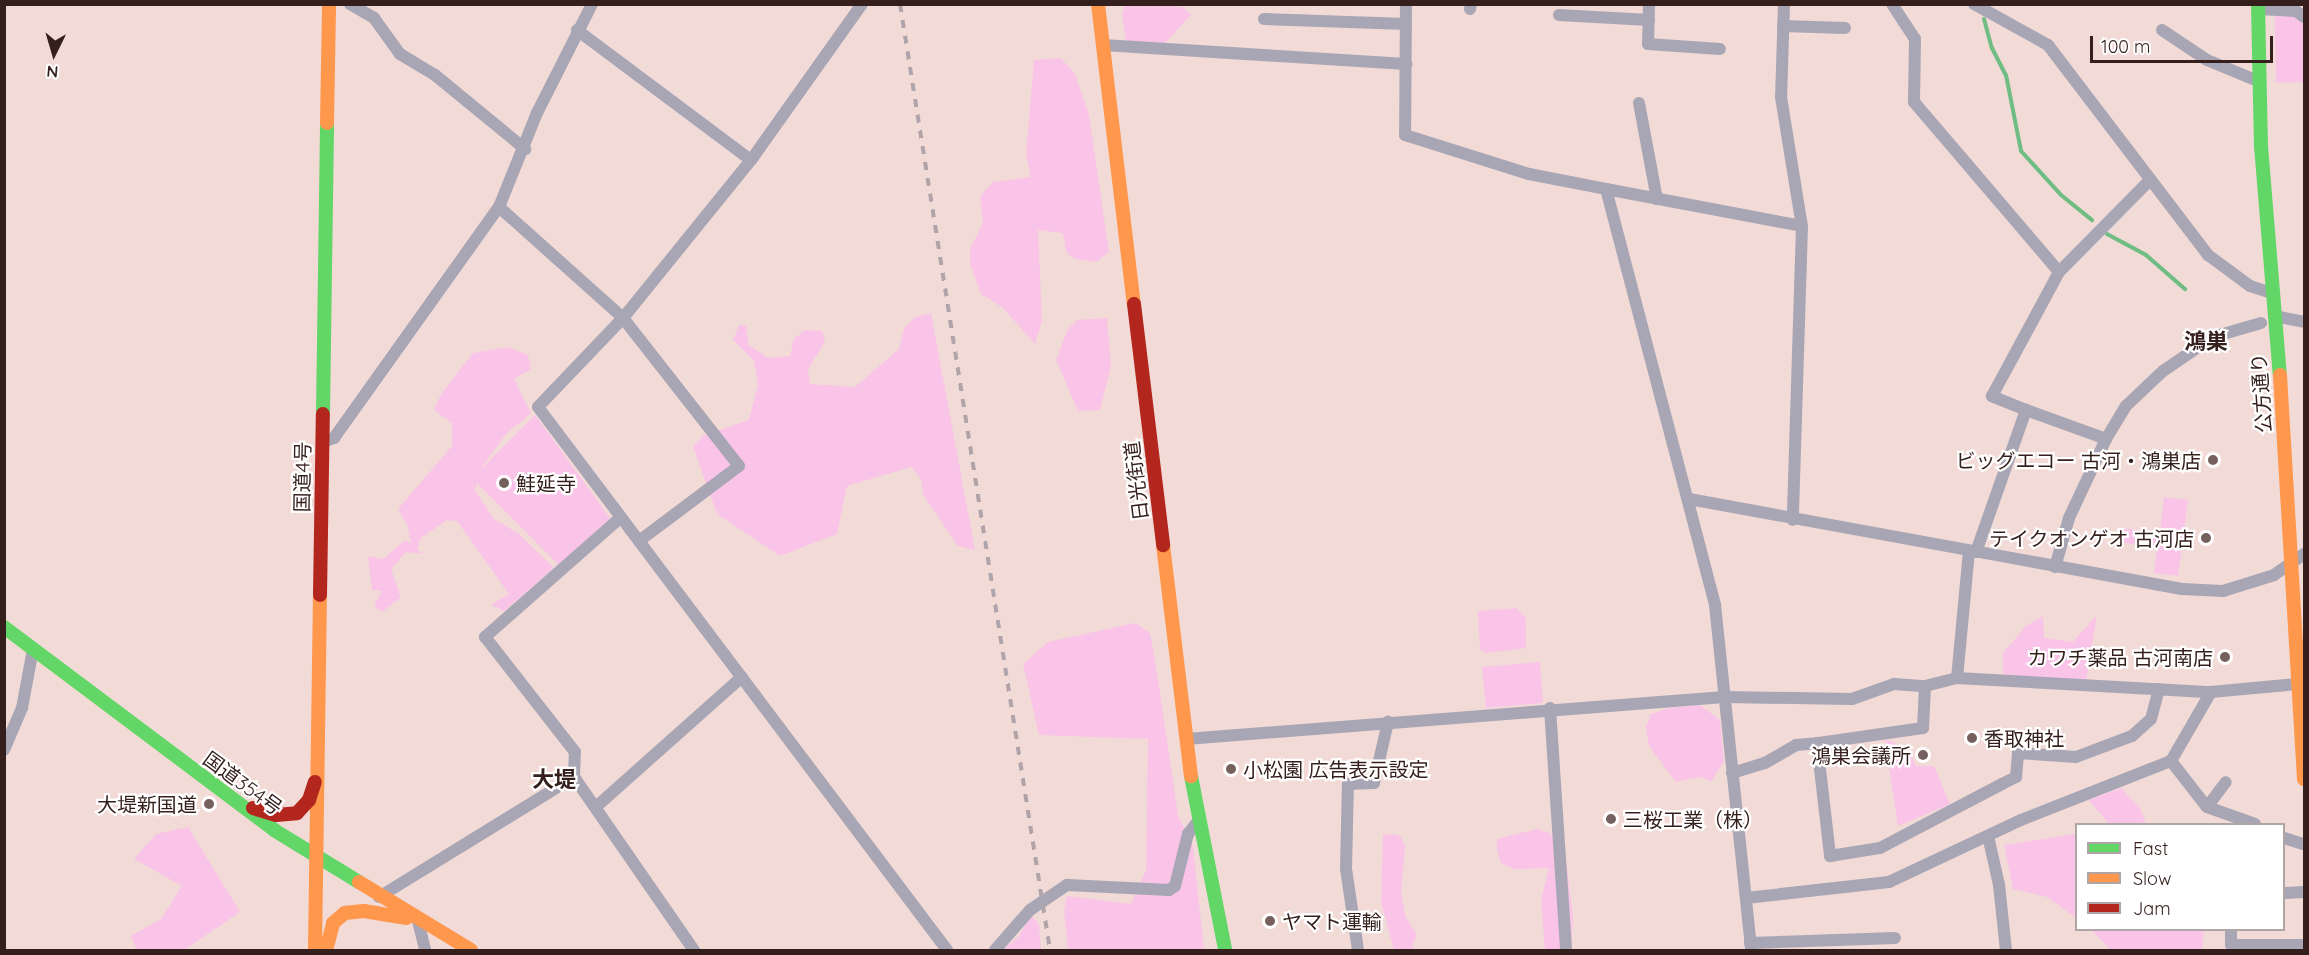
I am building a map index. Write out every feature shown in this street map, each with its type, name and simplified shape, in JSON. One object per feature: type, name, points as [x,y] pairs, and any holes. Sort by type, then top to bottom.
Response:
[{"type":"main road","name":"国道4号","points":[[315,951],[329,4]]},
{"type":"main road","name":"日光街道","points":[[1098,4],[1186,739],[1199,820],[1225,951]]},
{"type":"main road","name":"公方通り","points":[[2258,7],[2272,293],[2300,676],[2304,779]]},
{"type":"main road","name":"国道354号","points":[[4,627],[234,801],[317,858],[471,951]]},
{"type":"main road","points":[[234,801],[276,815],[297,813],[309,800],[318,767]]},
{"type":"main road","points":[[326,951],[333,923],[345,912],[363,911],[418,921]]},
{"type":"street","points":[[350,4],[374,18],[400,54],[435,75],[525,149]]},
{"type":"street","points":[[322,442],[334,438],[499,207],[525,149],[537,113],[592,4]]},
{"type":"street","points":[[862,4],[751,160],[623,318],[538,407],[947,951]]},
{"type":"street","points":[[1406,4],[1405,135],[1529,174],[1802,226]]},
{"type":"street","points":[[1649,4],[1648,44],[1720,50]]},
{"type":"street","points":[[1784,4],[1781,97],[1802,226],[1793,520]]},
{"type":"street","points":[[1892,4],[1915,39],[1914,102],[2059,272]]},
{"type":"street","points":[[1974,4],[2048,45],[2208,255],[2250,286],[2272,293]]},
{"type":"street","points":[[2258,7],[2296,11],[2304,17]]},
{"type":"street","points":[[1559,15],[1649,20]]},
{"type":"street","points":[[1264,19],[1406,24]]},
{"type":"street","points":[[1784,26],[1845,28]]},
{"type":"street","points":[[577,30],[751,160]]},
{"type":"street","points":[[2162,30],[2207,60],[2260,81]]},
{"type":"street","points":[[1103,45],[1406,64]]},
{"type":"street","points":[[1639,103],[1657,199]]},
{"type":"street","points":[[2106,439],[1992,396],[2059,272],[2150,180]]},
{"type":"street","points":[[1606,189],[1715,604],[1750,947],[1895,938]]},
{"type":"street","points":[[499,207],[623,318],[739,466],[639,541]]},
{"type":"street","points":[[2274,316],[2304,322]]},
{"type":"street","points":[[2055,567],[2069,518],[2106,439],[2126,406],[2163,371],[2213,337],[2261,323]]},
{"type":"street","points":[[1957,678],[1972,552],[2026,410]]},
{"type":"street","points":[[1689,499],[1793,520],[2182,589],[2223,591],[2274,575],[2304,554]]},
{"type":"street","points":[[620,518],[485,637],[575,752],[574,777],[597,806],[694,951]]},
{"type":"street","points":[[4,750],[22,708],[33,649]]},
{"type":"street","points":[[1186,739],[1550,708],[1724,697],[1852,699],[1894,684],[1925,686],[1957,678],[2211,692],[2300,676]]},
{"type":"street","points":[[597,806],[742,677]]},
{"type":"street","points":[[1732,773],[1766,764],[1796,745],[1923,728],[1925,686]]},
{"type":"street","points":[[1817,743],[1830,856],[1880,848],[2016,777],[2018,753],[2076,757],[2132,736],[2151,719],[2159,689]]},
{"type":"street","points":[[1746,898],[1888,882],[1988,836],[2171,761],[2211,692]]},
{"type":"street","points":[[1550,708],[1566,951]]},
{"type":"street","points":[[1358,951],[1346,869],[1348,784],[1374,783],[1388,722]]},
{"type":"street","points":[[2171,761],[2208,807],[2250,823]]},
{"type":"street","points":[[379,897],[574,777]]},
{"type":"street","points":[[2208,807],[2226,782]]},
{"type":"street","points":[[995,951],[1030,910],[1067,885],[1169,890],[1175,886],[1188,834],[1199,820]]},
{"type":"street","points":[[1988,836],[1999,885],[2006,951]]},
{"type":"street","points":[[2285,839],[2304,844]]},
{"type":"street","points":[[2285,892],[2304,892]]},
{"type":"street","points":[[418,921],[424,951]]},
{"type":"street","points":[[2231,931],[2231,945],[2304,945]]},
{"type":"shaded area","points":[[1125,5],[1183,7],[1191,15],[1164,44],[1126,42],[1122,15]]},
{"type":"shaded area","points":[[2275,16],[2295,16],[2304,25],[2304,82],[2276,83]]},
{"type":"shaded area","points":[[1061,58],[1075,74],[1089,115],[1109,252],[1096,262],[1075,259],[1066,252],[1063,233],[1038,230],[1042,321],[1035,344],[1003,308],[981,294],[970,264],[970,249],[983,223],[980,196],[993,182],[1031,177],[1026,154],[1034,60]]},
{"type":"shaded area","points":[[931,313],[975,550],[958,546],[924,496],[921,479],[911,467],[847,486],[837,534],[780,556],[717,514],[693,446],[703,436],[749,420],[758,385],[754,361],[733,340],[739,325],[746,326],[749,345],[768,358],[790,356],[794,339],[805,330],[822,331],[825,342],[808,369],[810,384],[855,387],[899,349],[904,329],[915,317]]},
{"type":"shaded area","points":[[1107,318],[1111,366],[1100,410],[1078,411],[1056,360],[1068,329],[1077,320]]},
{"type":"shaded area","points":[[508,347],[528,355],[531,369],[514,379],[531,413],[506,434],[479,471],[535,415],[610,518],[559,565],[477,483],[475,490],[494,519],[519,534],[554,568],[504,611],[491,605],[509,594],[457,521],[447,520],[421,538],[417,549],[423,554],[406,552],[391,569],[401,597],[382,612],[374,606],[382,591],[372,590],[368,556],[383,559],[405,540],[411,543],[407,524],[398,509],[452,446],[452,423],[434,410],[441,394],[473,353]]},
{"type":"shaded area","points":[[2164,497],[2188,500],[2178,576],[2154,573],[2157,547],[2117,542],[2119,528],[2160,533]]},
{"type":"shaded area","points":[[1517,608],[1526,618],[1526,648],[1487,653],[1480,649],[1478,611]]},
{"type":"shaded area","points":[[2097,615],[2086,681],[2003,677],[2003,653],[2026,626],[2043,616],[2044,638],[2073,642]]},
{"type":"shaded area","points":[[1135,623],[1150,633],[1178,815],[1193,846],[1204,950],[1068,950],[1064,911],[1067,896],[1131,904],[1146,871],[1148,739],[1039,735],[1023,664],[1048,642]]},
{"type":"shaded area","points":[[1540,662],[1543,703],[1486,708],[1482,667]]},
{"type":"shaded area","points":[[1700,705],[1720,720],[1724,762],[1711,781],[1700,777],[1676,782],[1649,746],[1646,727],[1651,714],[1669,708]]},
{"type":"shaded area","points":[[1885,739],[1907,748],[1916,766],[1934,766],[1950,804],[1898,826]]},
{"type":"shaded area","points":[[2121,788],[2140,808],[2146,823],[2108,823],[2089,800]]},
{"type":"shaded area","points":[[188,827],[240,912],[184,950],[137,950],[131,936],[161,919],[182,886],[134,859],[156,834]]},
{"type":"shaded area","points":[[1537,829],[1550,833],[1567,866],[1573,918],[1571,950],[1545,950],[1541,900],[1549,868],[1516,869],[1501,864],[1497,850],[1497,839]]},
{"type":"shaded area","points":[[2075,834],[2075,917],[2047,897],[2013,889],[2004,845]]},
{"type":"shaded area","points":[[1383,835],[1400,836],[1405,846],[1401,894],[1406,918],[1417,935],[1412,946],[1414,950],[1394,950],[1381,902]]},
{"type":"shaded area","points":[[1031,915],[1039,925],[1041,950],[1003,950],[1019,936]]},
{"type":"shaded area","points":[[2092,931],[2204,931],[2202,950],[2111,950]]},
{"type":"waterway","points":[[1984,19],[1992,48],[2006,75],[2021,151],[2061,195],[2092,220]]},
{"type":"waterway","points":[[2107,234],[2146,255],[2185,289]]},
{"type":"railway","points":[[900,4],[1050,950]]},
{"type":"traffic: fast","points":[[2258,4],[2261,146],[2280,375]]},
{"type":"traffic: fast","points":[[323,414],[327,123]]},
{"type":"traffic: fast","points":[[4,627],[274,830],[359,882]]},
{"type":"traffic: fast","points":[[1191,776],[1225,950]]},
{"type":"traffic: slow","points":[[327,123],[329,4]]},
{"type":"traffic: slow","points":[[1098,4],[1134,304]]},
{"type":"traffic: slow","points":[[2280,375],[2304,779]]},
{"type":"traffic: slow","points":[[1163,545],[1191,776]]},
{"type":"traffic: slow","points":[[315,950],[320,595]]},
{"type":"traffic: slow","points":[[359,882],[471,950]]},
{"type":"traffic: slow","points":[[326,950],[333,923],[345,913],[364,911],[406,918]]},
{"type":"traffic: jam","points":[[1134,304],[1163,545]]},
{"type":"traffic: jam","points":[[320,595],[323,414]]},
{"type":"traffic: jam","points":[[253,808],[276,815],[297,813],[309,800],[315,782]]},
{"type":"place","name":"ビッグエコー 古河・鴻巣店","points":[[2213,460]]},
{"type":"place","name":"鮭延寺","points":[[504,483]]},
{"type":"place","name":"テイクオンゲオ 古河店","points":[[2206,538]]},
{"type":"place","name":"カワチ薬品 古河南店","points":[[2225,657]]},
{"type":"place","name":"香取神社","points":[[1972,738]]},
{"type":"place","name":"鴻巣会議所","points":[[1923,755]]},
{"type":"place","name":"小松園 広告表示設定","points":[[1231,769]]},
{"type":"place","name":"大堤新国道","points":[[209,804]]},
{"type":"place","name":"三桜工業（株）","points":[[1611,819]]},
{"type":"place","name":"ヤマト運輸","points":[[1270,921]]},
{"type":"district","name":"鴻巣","points":[[2206,342]]},
{"type":"district","name":"大堤","points":[[554,780]]}]
